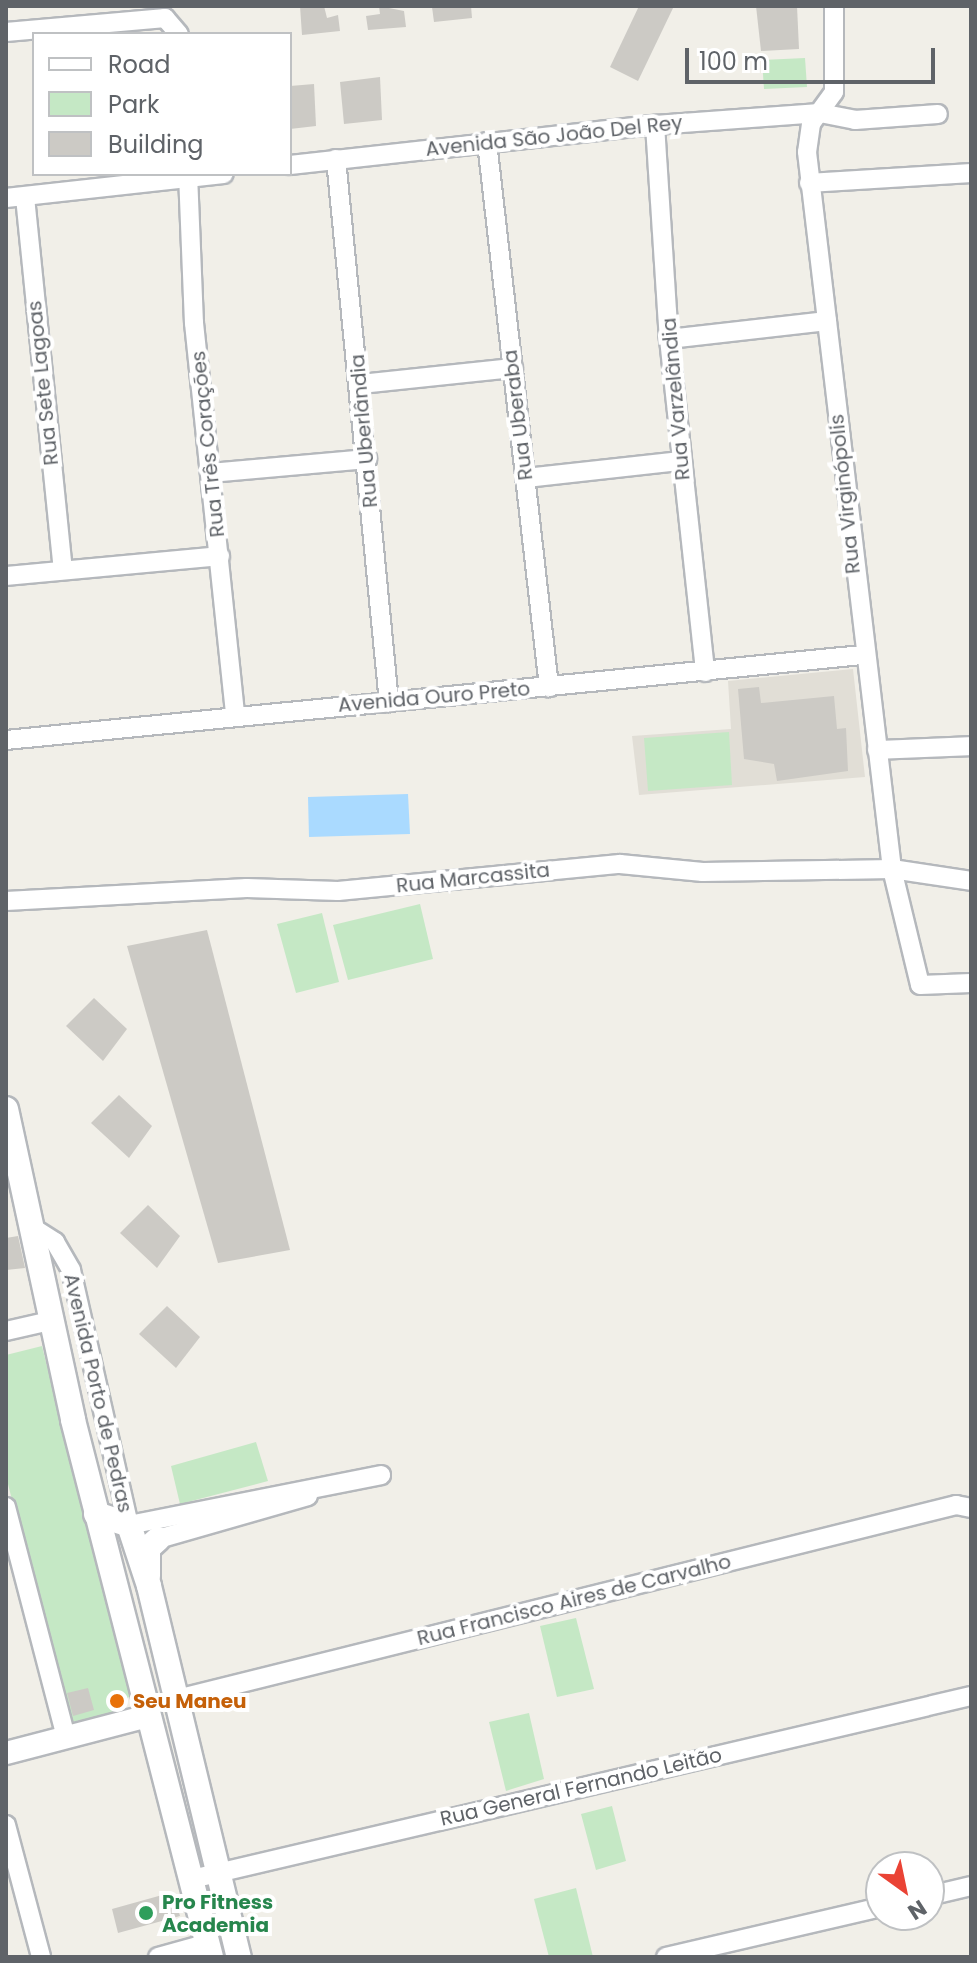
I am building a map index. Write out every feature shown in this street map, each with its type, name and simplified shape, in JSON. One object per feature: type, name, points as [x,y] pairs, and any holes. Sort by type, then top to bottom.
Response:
[{"type":"main road","name":"Avenida Porto de Pedras","points":[[6,1109],[50,1321],[102,1540],[210,1950]]},
{"type":"main road","name":"Avenida Porto de Pedras","points":[[96,1514],[130,1531],[149,1586],[239,1957]]},
{"type":"main road","name":"Avenida Porto de Pedras","points":[[102,1540],[117,1532],[130,1531]]},
{"type":"main road","points":[[149,1586],[146,1556],[158,1539]]},
{"type":"street","name":"Rua Virginópolis","points":[[834,6],[836,79],[808,136],[809,183],[827,321],[862,655],[892,869],[920,985],[971,983]]},
{"type":"street","points":[[6,32],[84,15],[175,27]]},
{"type":"street","name":"Avenida São João Del Rey","points":[[292,165],[655,125],[820,113],[855,120],[938,114]]},
{"type":"street","name":"Rua Varzelândia","points":[[655,125],[669,339],[705,672]]},
{"type":"street","name":"Rua Uberaba","points":[[487,142],[549,687]]},
{"type":"street","name":"Rua Uberlândia","points":[[336,159],[389,702]]},
{"type":"street","points":[[809,183],[971,173]]},
{"type":"street","points":[[15,197],[188,176]]},
{"type":"street","name":"Rua Três Corações","points":[[188,176],[210,473],[235,714]]},
{"type":"street","name":"Rua Sete Lagoas","points":[[15,197],[63,570]]},
{"type":"street","points":[[669,339],[827,321]]},
{"type":"street","points":[[360,384],[513,368]]},
{"type":"street","points":[[210,473],[367,459]]},
{"type":"street","points":[[526,478],[681,461]]},
{"type":"street","points":[[6,576],[220,556]]},
{"type":"street","name":"Avenida Ouro Preto","points":[[6,740],[235,714],[549,687],[862,655]]},
{"type":"street","points":[[877,750],[971,746]]},
{"type":"street","name":"Rua Marcassita","points":[[6,901],[247,888],[353,890],[620,864],[733,872],[892,869],[971,881]]},
{"type":"street","name":"Avenida Porto de Pedras","points":[[33,1228],[55,1242],[71,1270],[130,1531]]},
{"type":"street","points":[[6,1331],[50,1321]]},
{"type":"street","points":[[130,1531],[381,1475]]},
{"type":"street","points":[[158,1539],[299,1502],[317,1490]]},
{"type":"street","name":"Rua Francisco Aires de Carvalho","points":[[177,1699],[956,1505],[971,1508]]},
{"type":"street","points":[[6,1507],[66,1737]]},
{"type":"street","name":"Rua General Fernando Leitão","points":[[192,1879],[971,1696]]},
{"type":"street","points":[[6,1753],[148,1716]]},
{"type":"street","points":[[6,1825],[41,1957]]},
{"type":"street","points":[[945,1892],[971,1886]]},
{"type":"street","points":[[666,1957],[865,1911]]},
{"type":"street","points":[[158,1957],[210,1950]]},
{"type":"shaded area","points":[[853,669],[865,777],[639,795],[632,736],[731,729],[728,681]]},
{"type":"green space","points":[[805,58],[807,87],[764,89],[762,60]]},
{"type":"green space","points":[[729,732],[732,785],[648,791],[644,738]]},
{"type":"green space","points":[[420,904],[433,959],[348,980],[333,925]]},
{"type":"green space","points":[[322,913],[339,982],[296,993],[277,924]]},
{"type":"green space","points":[[42,1346],[130,1696],[112,1713],[68,1723],[6,1476],[6,1355]]},
{"type":"green space","points":[[256,1442],[268,1481],[180,1504],[171,1466]]},
{"type":"green space","points":[[576,1618],[594,1689],[557,1697],[540,1626]]},
{"type":"green space","points":[[529,1713],[544,1779],[506,1791],[489,1722]]},
{"type":"green space","points":[[612,1806],[626,1861],[596,1870],[581,1814]]},
{"type":"green space","points":[[576,1888],[593,1957],[549,1957],[534,1899]]},
{"type":"water","points":[[408,794],[410,834],[309,837],[308,797]]},
{"type":"building","points":[[300,6],[324,6],[327,18],[338,15],[340,31],[302,35]]},
{"type":"building","points":[[379,6],[404,11],[406,27],[368,30],[366,16],[380,14]]},
{"type":"building","points":[[471,6],[472,18],[434,22],[432,7]]},
{"type":"building","points":[[639,6],[674,6],[638,81],[610,67]]},
{"type":"building","points":[[756,6],[797,6],[799,49],[761,51]]},
{"type":"building","points":[[380,77],[382,120],[344,124],[340,82]]},
{"type":"building","points":[[314,84],[316,126],[292,129],[292,86]]},
{"type":"building","points":[[759,687],[761,703],[834,696],[837,729],[846,728],[848,771],[777,781],[774,764],[744,759],[738,689]]},
{"type":"building","points":[[207,930],[290,1250],[218,1263],[127,946]]},
{"type":"building","points":[[94,998],[127,1029],[103,1061],[66,1026]]},
{"type":"building","points":[[119,1095],[152,1126],[129,1158],[91,1123]]},
{"type":"building","points":[[148,1205],[180,1236],[157,1268],[120,1233]]},
{"type":"building","points":[[18,1236],[25,1268],[6,1270],[6,1238]]},
{"type":"building","points":[[167,1306],[200,1337],[176,1368],[139,1334]]},
{"type":"building","points":[[88,1688],[94,1710],[73,1716],[67,1693]]},
{"type":"building","name":"Pro Fitness Academia","points":[[173,1892],[180,1916],[118,1933],[112,1909]]},
{"type":"place","name":"Seu Maneu","points":[[117,1701]]},
{"type":"place","name":"Pro Fitness Academia","points":[[146,1913]]}]
